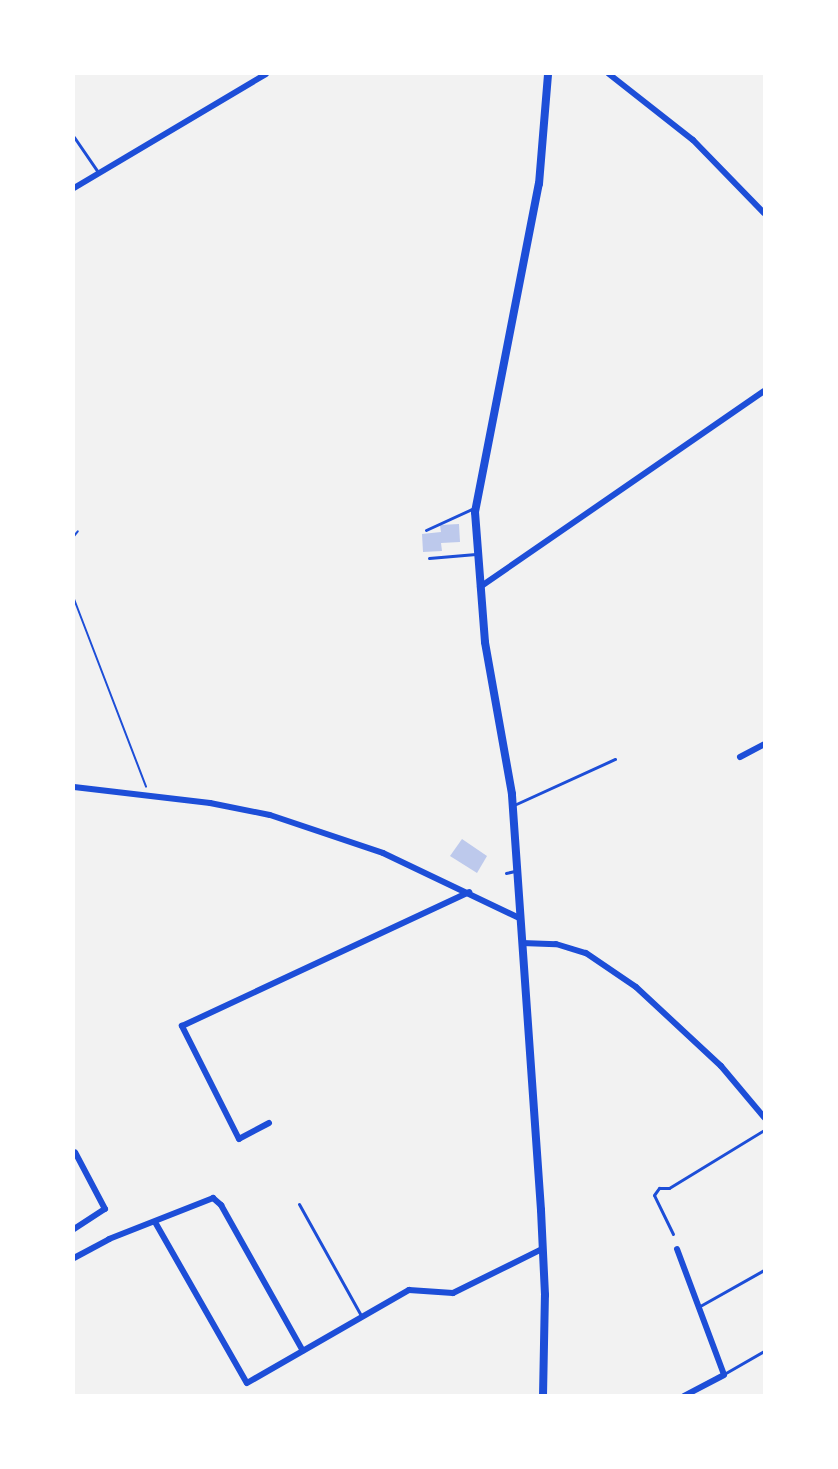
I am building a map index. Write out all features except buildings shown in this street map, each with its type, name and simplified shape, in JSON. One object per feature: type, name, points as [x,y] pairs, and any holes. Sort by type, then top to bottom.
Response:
[{"type":"street","points":[[74,188],[266,74]]},
{"type":"street","points":[[543,1395],[542,1249],[513,806],[485,642],[476,507],[539,183],[548,74]]},
{"type":"street","points":[[609,74],[693,140],[765,213]]},
{"type":"street","points":[[480,587],[765,392]]},
{"type":"street","points":[[740,757],[765,744]]},
{"type":"street","points":[[74,787],[150,795],[270,815],[383,853],[469,892],[519,918]]},
{"type":"street","points":[[268,1123],[239,1139],[182,1026],[469,892]]},
{"type":"street","points":[[522,943],[556,944],[586,953],[636,987],[721,1066],[765,1117]]},
{"type":"street","points":[[74,1230],[105,1209],[75,1152]]},
{"type":"street","points":[[74,1258],[204,1199],[213,1198],[221,1205],[303,1351]]},
{"type":"street","points":[[155,1222],[247,1383],[409,1290],[453,1293],[542,1249]]},
{"type":"street","points":[[677,1249],[724,1375],[684,1395]]},
{"type":"lane","points":[[74,137],[98,172]]},
{"type":"lane","points":[[426,530],[476,507]]},
{"type":"lane","points":[[429,558],[470,552],[478,555]]},
{"type":"lane","points":[[513,806],[615,759]]},
{"type":"lane","points":[[506,873],[516,870]]},
{"type":"lane","points":[[673,1234],[654,1195],[659,1188],[669,1188],[765,1130]]},
{"type":"lane","points":[[298,1204],[362,1317]]},
{"type":"lane","points":[[699,1307],[765,1270]]},
{"type":"lane","points":[[724,1375],[765,1351]]},
{"type":"path","points":[[74,536],[78,531]]},
{"type":"path","points":[[74,599],[150,795]]}]
